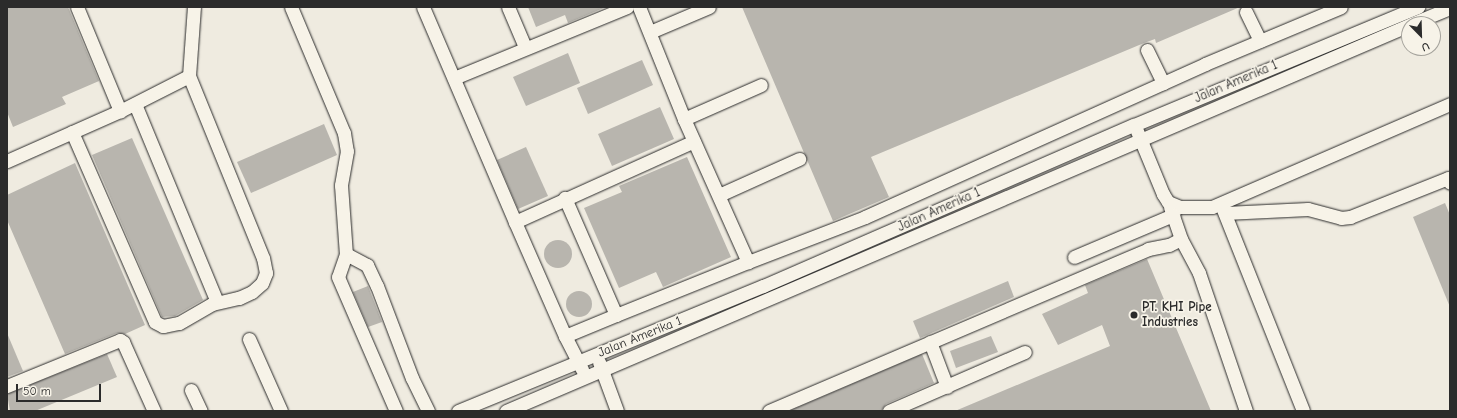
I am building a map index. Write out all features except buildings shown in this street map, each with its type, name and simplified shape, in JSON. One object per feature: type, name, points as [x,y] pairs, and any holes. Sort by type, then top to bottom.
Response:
[{"type":"street","points":[[77,7],[120,112]]},
{"type":"street","points":[[72,132],[155,322],[163,326],[179,323],[200,309],[217,302],[239,298],[252,292],[262,283],[266,273],[263,258],[189,76],[194,7]]},
{"type":"street","points":[[291,7],[344,133],[346,151],[340,185],[346,254],[338,277],[396,411]]},
{"type":"street","points":[[423,7],[515,222],[565,336],[579,362],[584,377]]},
{"type":"street","points":[[508,7],[524,47]]},
{"type":"street","points":[[454,78],[524,47],[627,7]]},
{"type":"street","points":[[639,7],[684,119],[748,262]]},
{"type":"street","points":[[650,32],[709,7]]},
{"type":"street","points":[[565,336],[748,262],[865,217],[1162,83],[1341,7]]},
{"type":"street","name":"Jalan Amerika 1","points":[[458,411],[763,286],[1134,125],[1418,7]]},
{"type":"street","name":"Jalan Amerika 1","points":[[1430,16],[1450,8]]},
{"type":"street","points":[[1246,12],[1260,41]]},
{"type":"street","name":"Jalan Amerika 1","points":[[506,411],[1140,138],[1401,28]]},
{"type":"street","points":[[1147,50],[1162,83]]},
{"type":"street","points":[[7,161],[120,112],[189,76]]},
{"type":"street","points":[[684,119],[761,84]]},
{"type":"street","points":[[135,104],[217,302]]},
{"type":"street","points":[[1223,209],[1323,158],[1450,104]]},
{"type":"street","points":[[1134,125],[1163,194],[1168,202],[1181,239],[1199,273],[1246,411]]},
{"type":"street","points":[[515,222],[565,198],[694,141]]},
{"type":"street","points":[[719,195],[799,160]]},
{"type":"street","points":[[1168,202],[1180,207],[1223,209],[1308,209],[1341,218],[1350,217],[1449,180]]},
{"type":"street","points":[[565,198],[616,315]]},
{"type":"street","points":[[1223,209],[1303,411]]},
{"type":"street","points":[[1074,257],[1173,215]]},
{"type":"street","points":[[769,411],[1148,249],[1169,245],[1181,239]]},
{"type":"street","points":[[346,254],[367,265],[377,286],[412,378],[428,411]]},
{"type":"street","points":[[249,339],[281,411]]},
{"type":"street","points":[[7,386],[120,340],[123,342],[154,411]]},
{"type":"street","points":[[930,342],[947,387]]},
{"type":"street","points":[[889,411],[1025,352]]},
{"type":"street","points":[[596,355],[617,411]]},
{"type":"street","points":[[191,390],[201,411]]},
{"type":"place","name":"PT. KHI Pipe Industries","points":[[1134,315]]}]
